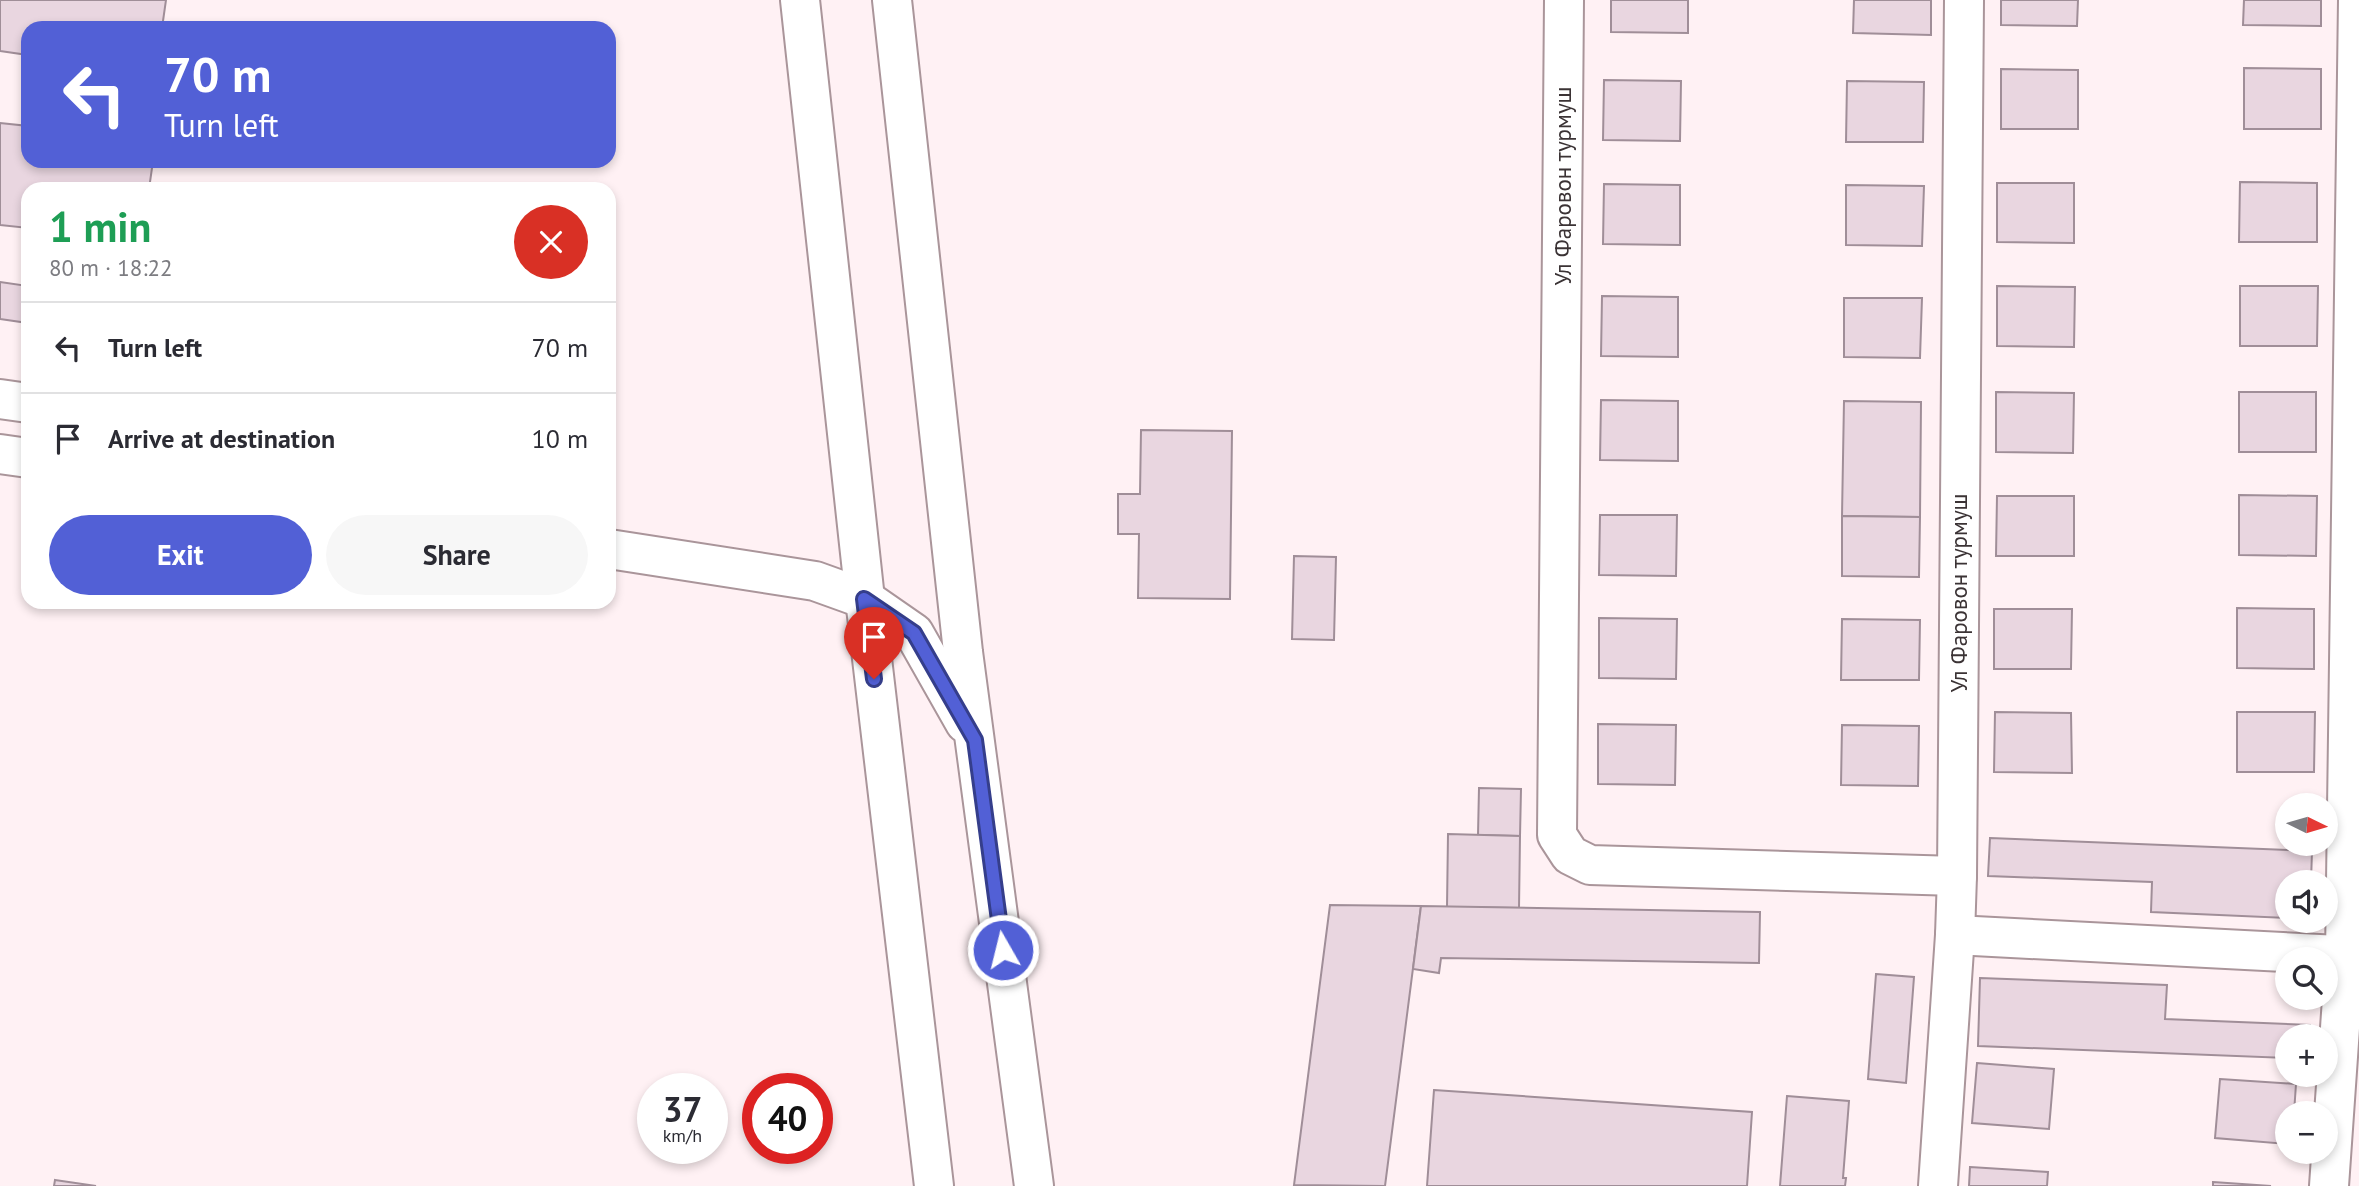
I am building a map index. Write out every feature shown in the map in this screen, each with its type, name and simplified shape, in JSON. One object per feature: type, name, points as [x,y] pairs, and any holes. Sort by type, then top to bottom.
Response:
[{"type":"street","points":[[800,0],[864,599],[934,1186]]},
{"type":"street","points":[[892,0],[962,638],[1034,1186]]},
{"type":"street","name":"Ул Фаровон турмуш","points":[[1564,0],[1558,835],[1570,855],[1590,865],[1957,876]]},
{"type":"street","name":"Ул Фаровон турмуш","points":[[1938,1186],[1957,876],[1964,0]]},
{"type":"street","points":[[2329,1186],[2352,956],[2358,0]]},
{"type":"street","points":[[0,399],[21,402]]},
{"type":"street","points":[[0,454],[21,457]]},
{"type":"street","points":[[616,550],[815,580],[864,599],[914,633],[975,740]]},
{"type":"street","points":[[1955,935],[2352,956]]},
{"type":"building","points":[[0,0],[166,0],[163,21],[21,21],[21,54],[0,51]]},
{"type":"building","points":[[1611,0],[1688,0],[1688,33],[1611,32]]},
{"type":"building","points":[[1854,0],[1931,0],[1931,35],[1853,33]]},
{"type":"building","points":[[2001,0],[2078,0],[2077,26],[2001,25]]},
{"type":"building","points":[[2244,0],[2321,0],[2321,26],[2243,25]]},
{"type":"building","points":[[2244,68],[2321,69],[2321,129],[2244,129]]},
{"type":"building","points":[[2001,69],[2078,70],[2078,129],[2001,129]]},
{"type":"building","points":[[1604,80],[1681,81],[1680,141],[1603,140]]},
{"type":"building","points":[[1847,81],[1924,82],[1923,142],[1846,142]]},
{"type":"building","points":[[0,123],[21,125],[21,168],[152,168],[150,182],[21,182],[21,227],[0,225]]},
{"type":"building","points":[[2240,182],[2317,183],[2317,242],[2239,242]]},
{"type":"building","points":[[1997,183],[2074,183],[2074,243],[1997,242]]},
{"type":"building","points":[[1604,184],[1680,185],[1680,245],[1603,244]]},
{"type":"building","points":[[1846,185],[1924,186],[1922,246],[1846,245]]},
{"type":"building","points":[[0,282],[21,285],[21,322],[0,319]]},
{"type":"building","points":[[1997,286],[2075,287],[2074,347],[1997,346]]},
{"type":"building","points":[[2240,286],[2318,286],[2317,346],[2240,346]]},
{"type":"building","points":[[1602,296],[1678,297],[1678,357],[1601,356]]},
{"type":"building","points":[[1844,298],[1922,298],[1920,358],[1844,357]]},
{"type":"building","points":[[1996,392],[2074,393],[2073,453],[1996,452]]},
{"type":"building","points":[[2239,392],[2316,392],[2316,452],[2239,452]]},
{"type":"building","points":[[1601,400],[1678,401],[1678,461],[1600,460]]},
{"type":"building","points":[[1844,401],[1921,402],[1920,517],[1842,516]]},
{"type":"building","points":[[1141,430],[1232,431],[1230,599],[1138,598],[1139,534],[1118,534],[1118,494],[1140,494]]},
{"type":"building","points":[[2239,495],[2317,496],[2316,556],[2239,555]]},
{"type":"building","points":[[1997,496],[2074,496],[2074,556],[1996,556]]},
{"type":"building","points":[[1600,515],[1677,515],[1676,576],[1599,575]]},
{"type":"building","points":[[1842,516],[1920,517],[1919,577],[1842,576]]},
{"type":"building","points":[[1294,556],[1336,557],[1334,640],[1292,639]]},
{"type":"building","points":[[2237,608],[2314,609],[2314,669],[2237,668]]},
{"type":"building","points":[[1994,609],[2072,609],[2071,669],[1994,669]]},
{"type":"building","points":[[1599,618],[1677,619],[1676,679],[1599,678]]},
{"type":"building","points":[[1842,619],[1920,620],[1919,680],[1841,680]]},
{"type":"building","points":[[1995,712],[2071,713],[2072,773],[1994,772]]},
{"type":"building","points":[[2237,712],[2315,712],[2314,772],[2237,772]]},
{"type":"building","points":[[1598,724],[1676,725],[1675,785],[1598,784]]},
{"type":"building","points":[[1842,725],[1919,726],[1918,786],[1841,785]]},
{"type":"building","points":[[1479,788],[1521,789],[1520,836],[1478,835]]},
{"type":"building","points":[[1448,834],[1520,836],[1519,908],[1447,907]]},
{"type":"building","points":[[1990,838],[2275,850],[2275,856],[2312,856],[2311,870],[2275,870],[2275,917],[2151,912],[2152,882],[1988,876]]},
{"type":"building","points":[[1330,905],[1421,906],[1385,1186],[1294,1185]]},
{"type":"building","points":[[1421,906],[1760,912],[1759,963],[1441,958],[1439,973],[1413,969]]},
{"type":"building","points":[[1876,974],[1914,977],[1906,1083],[1868,1079]]},
{"type":"building","points":[[1980,978],[2167,985],[2165,1019],[2286,1024],[2275,1024],[2275,1058],[1978,1046]]},
{"type":"building","points":[[1977,1063],[2054,1069],[2049,1129],[1972,1123]]},
{"type":"building","points":[[2220,1079],[2275,1083],[2275,1087],[2296,1087],[2295,1101],[2275,1101],[2275,1143],[2215,1138]]},
{"type":"building","points":[[1434,1090],[1752,1112],[1747,1186],[1427,1186]]},
{"type":"building","points":[[1787,1096],[1849,1101],[1843,1178],[1846,1178],[1845,1186],[1780,1186]]},
{"type":"building","points":[[1970,1167],[2048,1172],[2047,1186],[1969,1186]]},
{"type":"building","points":[[55,1180],[96,1186],[54,1186]]},
{"type":"building","points":[[2213,1182],[2271,1186],[2213,1186]]},
{"type":"route","points":[[874,679],[864,599],[914,633],[975,740],[1003,950]]}]
